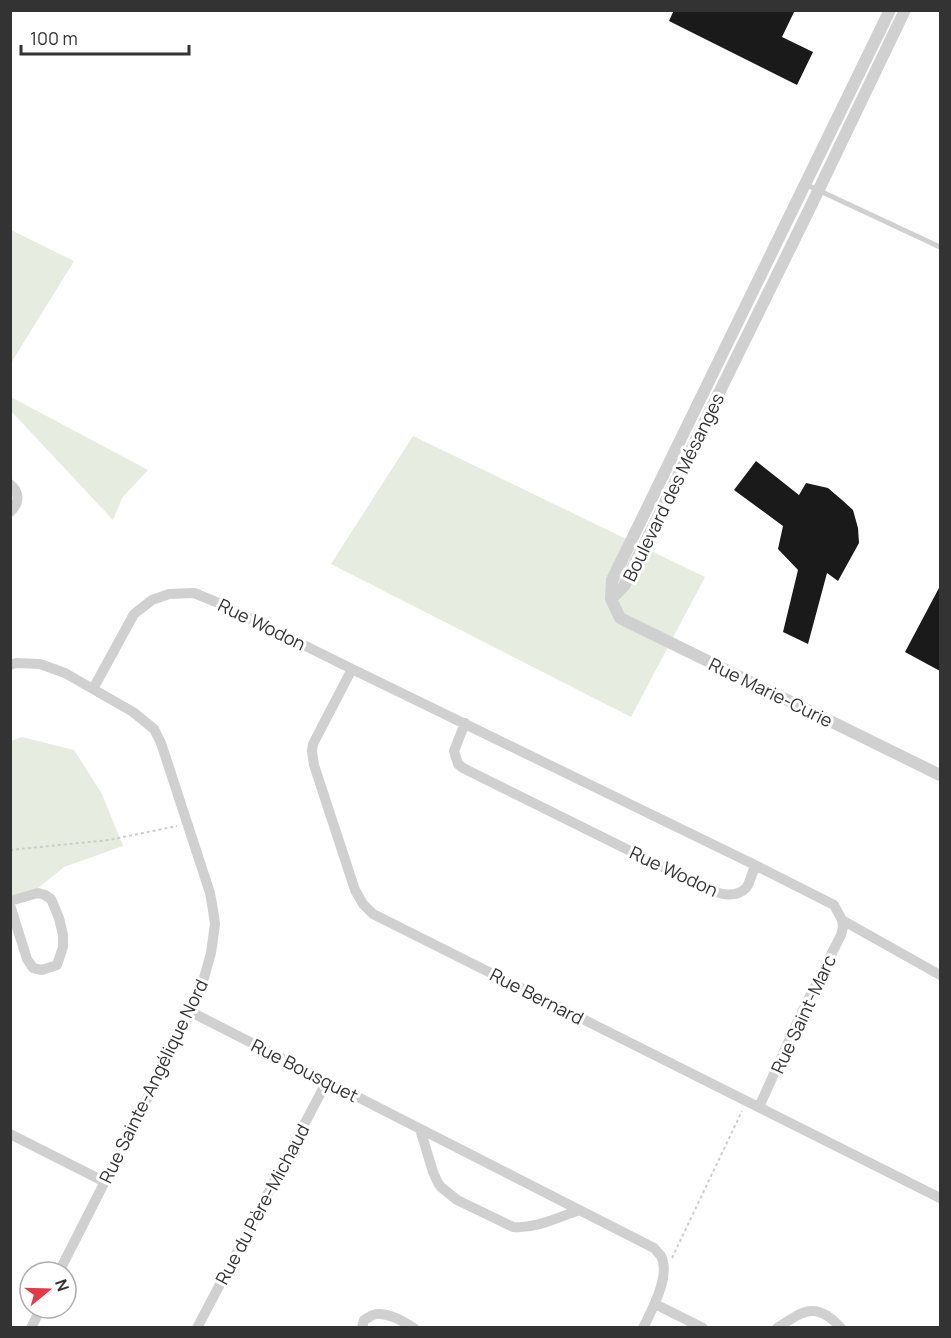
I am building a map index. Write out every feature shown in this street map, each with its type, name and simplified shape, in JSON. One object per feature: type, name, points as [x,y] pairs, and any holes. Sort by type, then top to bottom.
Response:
[{"type":"street","name":"Boulevard des Mésanges","points":[[611,599],[612,580],[890,10]]},
{"type":"street","name":"Boulevard des Mésanges","points":[[611,599],[624,586],[819,191],[905,10]]},
{"type":"street","points":[[10,484],[18,493],[18,500],[15,508],[10,512]]},
{"type":"street","name":"Rue Wodon","points":[[93,689],[134,614],[152,600],[169,594],[194,593],[465,723],[834,905],[842,920],[940,975]]},
{"type":"street","name":"Rue Marie-Curie","points":[[611,599],[620,618],[940,775]]},
{"type":"street","name":"Rue Sainte-Angélique Nord","points":[[10,665],[40,664],[65,673],[133,712],[154,729],[161,743],[210,893],[214,924],[211,953],[191,1012],[65,1260]]},
{"type":"street","name":"Rue Bernard","points":[[352,669],[313,744],[312,751],[314,765],[355,890],[367,909],[940,1198]]},
{"type":"street","name":"Rue Wodon","points":[[465,723],[454,751],[458,764],[707,889],[724,895],[736,894],[746,888],[755,865]]},
{"type":"street","points":[[38,893],[51,899],[63,935],[63,947],[57,965],[42,970],[33,968],[27,959],[10,903],[38,893]]},
{"type":"street","name":"Rue Saint-Marc","points":[[759,1107],[802,1012],[841,935],[842,920]]},
{"type":"street","name":"Rue Bousquet","points":[[191,1012],[654,1248],[661,1256],[664,1272],[655,1304]]},
{"type":"street","name":"Rue du Père-Michaud","points":[[196,1328],[327,1081]]},
{"type":"street","points":[[420,1129],[438,1183],[457,1200],[513,1227],[534,1226],[580,1209]]},
{"type":"street","points":[[10,1134],[105,1182]]},
{"type":"street","points":[[643,1328],[655,1304],[703,1328]]},
{"type":"street","points":[[777,1328],[799,1314],[816,1310],[841,1328]]},
{"type":"street","points":[[362,1328],[364,1320],[374,1314],[396,1318],[414,1328]]},
{"type":"lane","points":[[805,184],[940,247]]},
{"type":"path","points":[[10,850],[109,840],[188,824]]},
{"type":"path","points":[[672,1259],[741,1112],[759,1107]]},
{"type":"shaded area","points":[[11,230],[74,261],[11,363]]},
{"type":"shaded area","points":[[11,397],[148,470],[122,498],[113,520],[11,411]]},
{"type":"shaded area","points":[[413,436],[705,577],[631,717],[331,564]]},
{"type":"shaded area","points":[[22,737],[74,750],[102,794],[123,846],[64,867],[37,889],[11,897],[11,741]]},
{"type":"building","points":[[674,10],[795,10],[782,37],[813,52],[797,85],[669,21]]},
{"type":"building","points":[[756,461],[799,495],[806,483],[828,488],[853,510],[859,543],[838,581],[827,573],[808,644],[783,632],[798,570],[778,549],[783,526],[734,490]]},
{"type":"building","points":[[940,586],[940,671],[905,652]]}]
